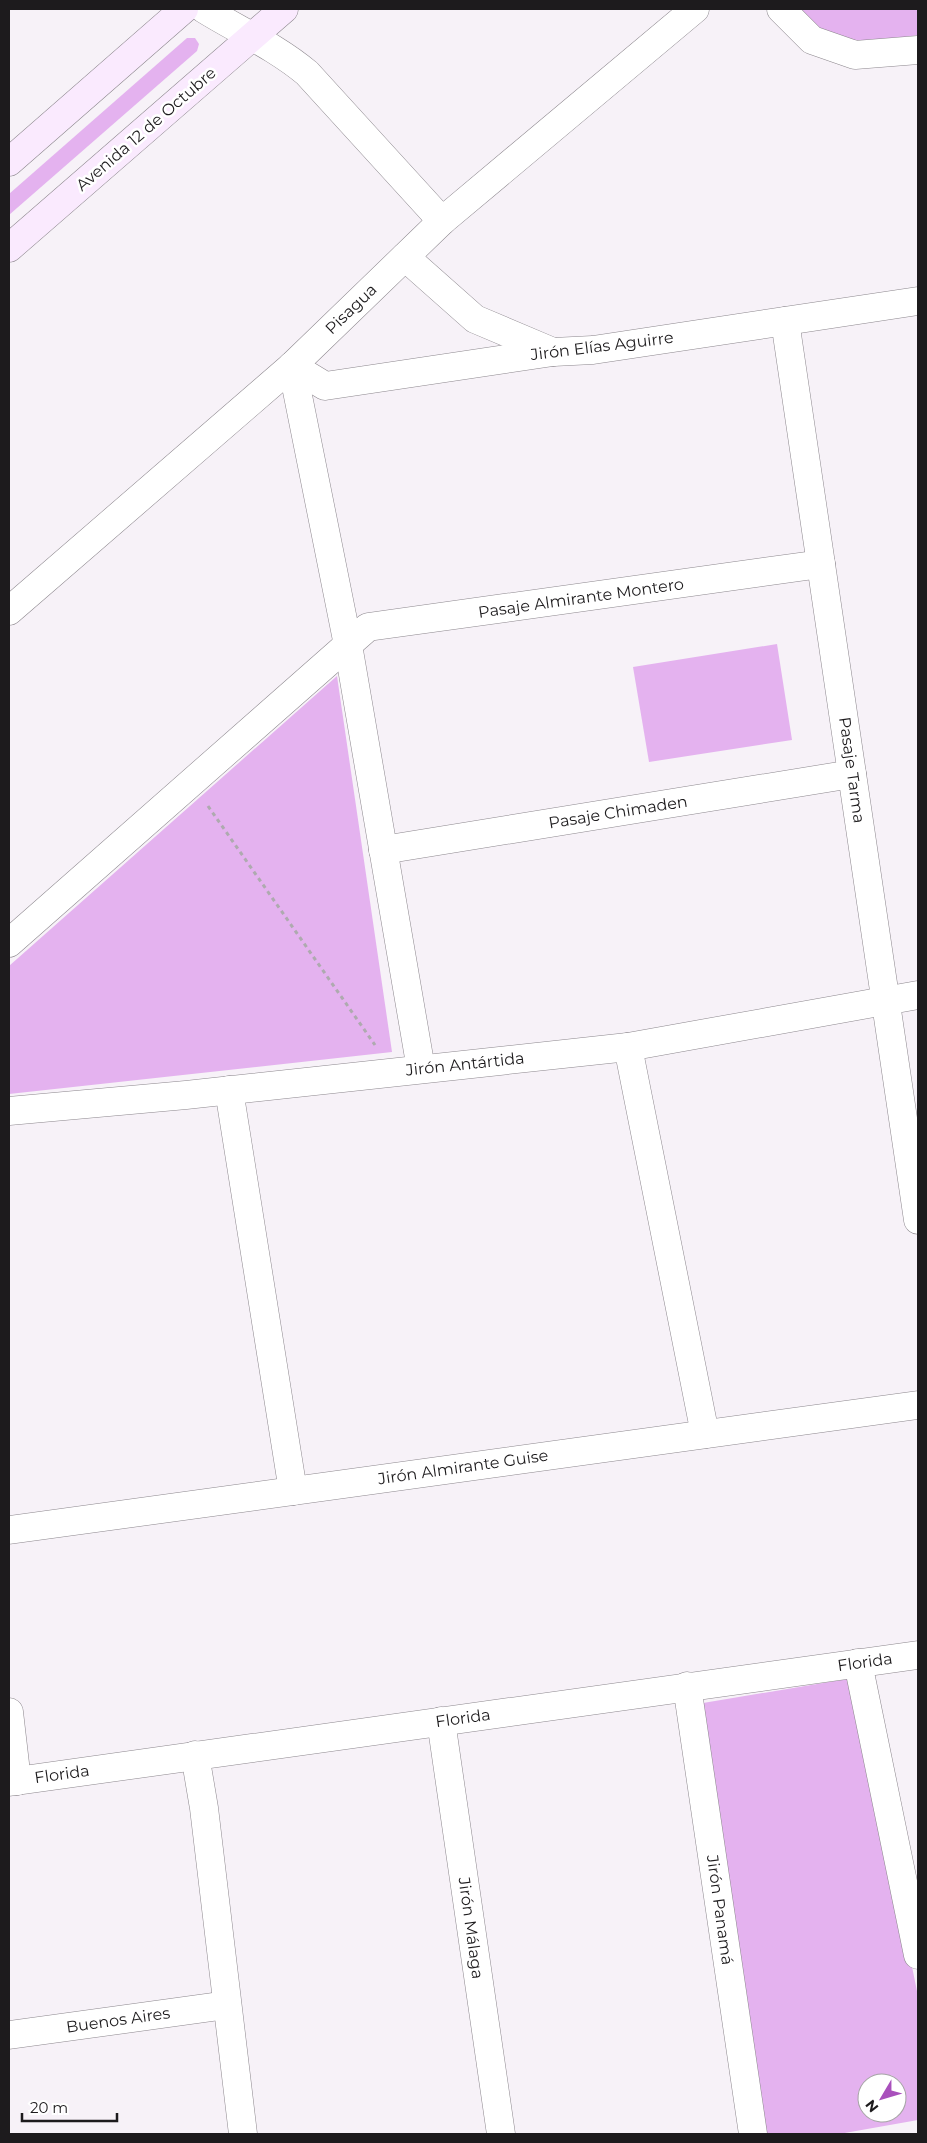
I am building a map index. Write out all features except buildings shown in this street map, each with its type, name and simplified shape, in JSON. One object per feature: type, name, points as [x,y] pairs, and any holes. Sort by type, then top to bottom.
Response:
[{"type":"main road","points":[[9,162],[184,9]]},
{"type":"main road","name":"Avenida 12 de Octubre","points":[[9,248],[284,9]]},
{"type":"street","points":[[204,9],[251,38],[286,55],[307,73],[442,221]]},
{"type":"street","name":"Pisagua","points":[[9,612],[292,366],[442,221],[694,9]]},
{"type":"street","points":[[781,9],[812,40],[856,55],[918,50]]},
{"type":"street","points":[[405,257],[475,319],[553,352]]},
{"type":"street","name":"Jirón Elías Aguirre","points":[[292,366],[326,386],[553,352],[593,350],[918,300]]},
{"type":"street","name":"Pasaje Tarma","points":[[785,321],[918,1220]]},
{"type":"street","points":[[292,366],[348,645],[421,1069]]},
{"type":"street","name":"Pasaje Almirante Montero","points":[[9,943],[368,628],[821,564]]},
{"type":"street","name":"Pasaje Chimaden","points":[[383,850],[852,774]]},
{"type":"street","name":"Jirón Antártida","points":[[9,1111],[229,1090],[628,1047],[885,999],[918,995]]},
{"type":"street","points":[[628,1047],[705,1434]]},
{"type":"street","points":[[229,1090],[293,1491]]},
{"type":"street","name":"Jirón Almirante Guise","points":[[9,1530],[918,1405]]},
{"type":"street","name":"Florida","points":[[13,1781],[918,1654]]},
{"type":"street","points":[[858,1663],[918,1955]]},
{"type":"street","name":"Jirón Panamá","points":[[687,1686],[753,2134]]},
{"type":"street","points":[[9,1712],[13,1781]]},
{"type":"street","name":"Jirón Málaga","points":[[441,1721],[501,2134]]},
{"type":"street","points":[[195,1755],[204,1808],[243,2134]]},
{"type":"street","name":"Buenos Aires","points":[[9,2035],[227,2005]]},
{"type":"path","points":[[192,782],[394,1072]]},
{"type":"shaded area","points":[[793,9],[918,9],[918,35],[860,44],[818,32]]},
{"type":"shaded area","points":[[187,38],[195,38],[199,44],[197,51],[9,215],[9,194]]},
{"type":"shaded area","points":[[777,644],[792,740],[649,762],[633,667]]},
{"type":"shaded area","points":[[337,676],[392,1052],[9,1094],[9,966]]},
{"type":"shaded area","points":[[853,1678],[918,1996],[918,2120],[907,2122],[907,2073],[857,2073],[857,2123],[901,2123],[839,2134],[765,2134],[703,1703]]}]
